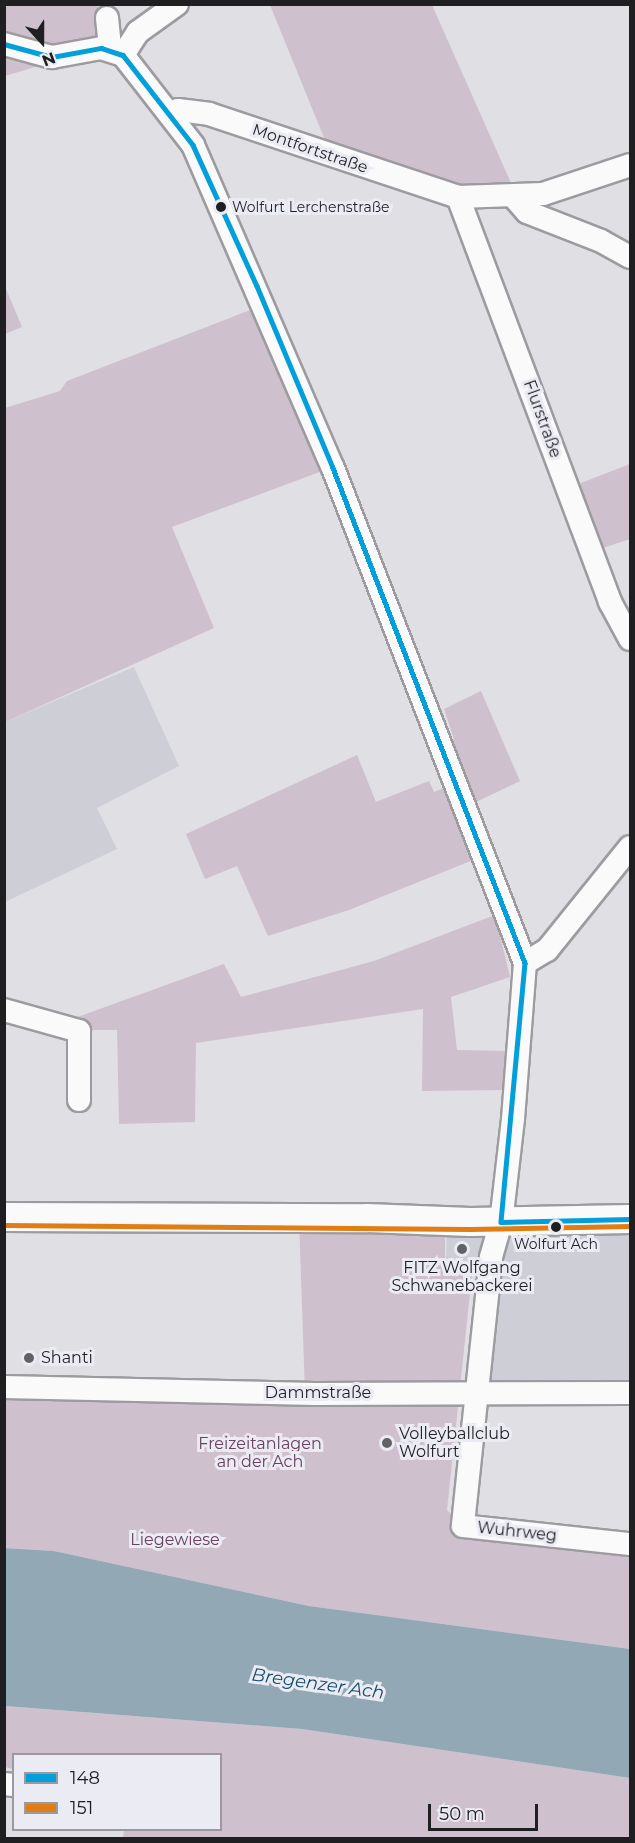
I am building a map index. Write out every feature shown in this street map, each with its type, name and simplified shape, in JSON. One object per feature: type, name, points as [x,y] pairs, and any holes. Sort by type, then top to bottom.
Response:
[{"type":"main road","points":[[4,1217],[501,1222],[630,1219]]},
{"type":"street","points":[[4,44],[52,57],[116,51],[177,4]]},
{"type":"street","points":[[107,18],[116,51],[171,114],[193,145],[257,286],[333,468],[525,963],[501,1222],[490,1258],[478,1395]]},
{"type":"street","name":"Montfortstraße","points":[[171,114],[178,111],[209,114],[458,197],[543,194],[630,165]]},
{"type":"street","points":[[513,196],[527,212],[601,241],[630,257]]},
{"type":"street","name":"Flurstraße","points":[[458,197],[610,602],[630,639]]},
{"type":"street","points":[[525,963],[548,950],[630,847]]},
{"type":"street","points":[[4,1010],[80,1031],[79,1100]]},
{"type":"street","name":"Dammstraße","points":[[4,1387],[478,1395],[630,1393]]},
{"type":"street","name":"Wuhrweg","points":[[478,1395],[463,1526],[630,1544]]},
{"type":"shaded area","points":[[134,667],[179,766],[97,808],[117,849],[5,902],[5,722]]},
{"type":"shaded area","points":[[447,1219],[630,1219],[630,1394],[478,1395],[495,1264],[446,1263]]},
{"type":"green space","points":[[5,5],[97,5],[108,45],[5,76]]},
{"type":"green space","points":[[270,5],[432,5],[515,192],[447,188],[329,150]]},
{"type":"green space","points":[[4,284],[22,327],[5,334],[4,333]]},
{"type":"green space","points":[[263,305],[325,470],[172,527],[214,628],[5,722],[5,408],[60,391],[67,381]]},
{"type":"green space","points":[[630,464],[630,539],[603,548],[596,543],[581,501],[581,483]]},
{"type":"green space","points":[[481,691],[520,781],[474,803],[451,741],[454,739],[444,709]]},
{"type":"green space","points":[[357,755],[376,802],[429,781],[434,792],[444,788],[473,860],[349,910],[268,936],[237,866],[205,879],[186,834]]},
{"type":"green space","points":[[495,915],[510,977],[451,997],[457,1050],[508,1051],[505,1090],[422,1091],[423,1009],[196,1043],[195,1122],[119,1124],[117,1030],[82,1030],[61,1023],[224,964],[241,997],[374,961]]},
{"type":"green space","points":[[299,1219],[445,1220],[445,1264],[473,1265],[447,1510],[463,1526],[630,1546],[630,1649],[309,1606],[54,1551],[5,1548],[4,1387],[305,1394]]},
{"type":"green space","points":[[4,1706],[302,1729],[630,1778],[630,1838],[123,1838],[124,1831],[222,1831],[222,1753],[12,1753],[12,1769],[5,1767]]},
{"type":"water","name":"Bregenzer Ach","points":[[4,1548],[54,1551],[309,1606],[630,1649],[630,1778],[302,1729],[5,1706]]},
{"type":"transit line","name":"148","points":[[4,44],[52,57],[101,48],[123,55],[193,145],[257,286],[333,468],[525,963],[501,1222]]},
{"type":"transit line","name":"148","points":[[501,1222],[630,1219]]},
{"type":"transit line","name":"151","points":[[4,1225],[470,1229],[630,1226]]},
{"type":"place","name":"Wolfurt Lerchenstraße","points":[[221,207]]},
{"type":"place","name":"Wolfurt Ach","points":[[556,1227]]},
{"type":"place","name":"FITZ Wolfgang Schwanebackerei","points":[[462,1249]]},
{"type":"place","name":"Shanti","points":[[29,1358]]},
{"type":"place","name":"Volleyballclub Wolfurt","points":[[387,1443]]},
{"type":"park label","name":"Freizeitanlagen an der Ach","points":[[260,1453]]},
{"type":"park label","name":"Liegewiese","points":[[175,1540]]}]
